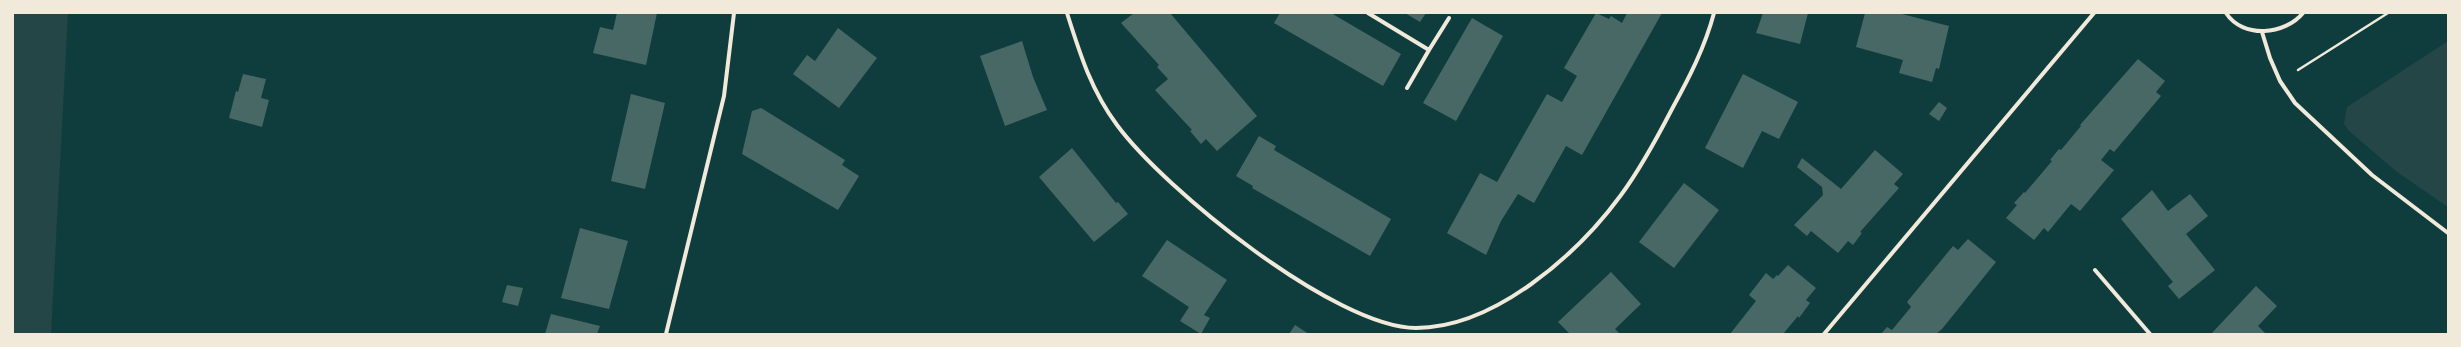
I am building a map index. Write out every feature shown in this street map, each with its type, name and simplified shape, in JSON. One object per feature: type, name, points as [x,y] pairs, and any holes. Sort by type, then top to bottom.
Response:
[{"type":"street","points":[[666,334],[724,96],[734,13]]},
{"type":"street","points":[[1067,13],[1085,71],[1117,125],[1189,200],[1249,246],[1312,287],[1367,318],[1414,328],[1459,322],[1508,299],[1570,253],[1620,196],[1647,156],[1707,40],[1714,13]]},
{"type":"street","points":[[1368,13],[1428,50]]},
{"type":"street","points":[[1824,334],[2094,13]]},
{"type":"street","points":[[2226,13],[2244,27],[2262,32],[2281,29],[2298,19],[2303,13]]},
{"type":"street","points":[[1407,88],[1428,50],[1449,18]]},
{"type":"street","points":[[2262,32],[2270,58],[2280,81],[2295,103],[2372,175],[2448,233]]},
{"type":"street","points":[[2094,270],[2150,334]]},
{"type":"path","points":[[2280,81],[2388,13]]},
{"type":"shaded area","points":[[13,13],[68,13],[51,334],[13,334]]},
{"type":"shaded area","points":[[2448,41],[2448,207],[2397,172],[2349,131],[2344,124],[2347,107]]},
{"type":"building","points":[[617,13],[657,13],[646,65],[593,53],[600,27],[613,30]]},
{"type":"building","points":[[1134,13],[1170,13],[1257,116],[1217,151],[1206,139],[1201,144],[1190,131],[1192,130],[1155,90],[1168,79],[1157,67],[1159,65],[1121,23]]},
{"type":"building","points":[[1280,13],[1331,13],[1401,54],[1383,86],[1274,23]]},
{"type":"building","points":[[1405,13],[1426,13],[1420,22]]},
{"type":"building","points":[[1596,13],[1609,19],[1611,16],[1622,23],[1627,13],[1662,13],[1582,155],[1566,146],[1534,203],[1518,194],[1501,221],[1486,255],[1447,233],[1480,173],[1497,182],[1547,94],[1562,102],[1577,76],[1564,68]]},
{"type":"building","points":[[1763,13],[1808,13],[1800,44],[1756,33]]},
{"type":"building","points":[[1865,13],[1898,13],[1949,26],[1939,69],[1936,68],[1932,82],[1899,73],[1903,60],[1856,47]]},
{"type":"building","points":[[1472,18],[1503,36],[1456,121],[1423,103]]},
{"type":"building","points":[[838,28],[877,58],[839,108],[793,74],[807,55],[815,61]]},
{"type":"building","points":[[1022,41],[1033,77],[1047,110],[1005,126],[980,56]]},
{"type":"building","points":[[2138,59],[2165,81],[2156,92],[2161,96],[2114,152],[2110,149],[2101,160],[2114,170],[2080,211],[2071,204],[2048,232],[2044,228],[2034,240],[2006,218],[2017,205],[2014,203],[2024,192],[2025,193],[2052,161],[2050,160],[2059,149],[2061,150],[2081,126],[2080,125]]},
{"type":"building","points":[[243,74],[266,79],[261,98],[269,100],[262,127],[229,118],[236,91],[238,92]]},
{"type":"building","points":[[1743,74],[1798,102],[1779,139],[1762,131],[1743,168],[1705,148]]},
{"type":"building","points":[[631,94],[665,103],[645,189],[611,181]]},
{"type":"building","points":[[1939,102],[1947,108],[1939,121],[1929,114]]},
{"type":"building","points":[[761,108],[845,160],[842,165],[859,176],[838,210],[742,154],[752,111]]},
{"type":"building","points":[[1259,136],[1276,146],[1274,150],[1391,219],[1370,256],[1252,188],[1253,186],[1236,176]]},
{"type":"building","points":[[1072,148],[1116,203],[1118,202],[1128,214],[1094,242],[1039,177]]},
{"type":"building","points":[[1875,150],[1903,174],[1894,184],[1899,188],[1860,232],[1862,233],[1853,245],[1848,241],[1838,253],[1811,231],[1807,236],[1794,225],[1823,195],[1822,187],[1797,167],[1802,158],[1841,189]]},
{"type":"building","points":[[1684,183],[1719,210],[1674,268],[1639,242]]},
{"type":"building","points":[[2152,190],[2168,211],[2190,194],[2208,216],[2186,234],[2215,270],[2179,299],[2168,286],[2173,282],[2121,219]]},
{"type":"building","points":[[580,228],[628,241],[609,309],[561,298]]},
{"type":"building","points":[[1968,239],[1996,262],[1942,329],[1936,334],[1881,334],[1887,327],[1892,330],[1911,307],[1907,302],[1953,246],[1958,250]]},
{"type":"building","points":[[1167,240],[1227,280],[1204,315],[1210,318],[1201,334],[1180,321],[1189,307],[1142,276]]},
{"type":"building","points":[[1788,265],[1816,288],[1806,300],[1810,303],[1799,318],[1798,316],[1783,334],[1730,334],[1756,301],[1749,295],[1766,273],[1773,279],[1777,275],[1778,276]]},
{"type":"building","points":[[1611,272],[1641,304],[1615,329],[1620,334],[1570,334],[1558,322]]},
{"type":"building","points":[[507,285],[523,288],[518,306],[502,302]]},
{"type":"building","points":[[2256,286],[2277,306],[2258,326],[2266,334],[2211,334]]},
{"type":"building","points":[[551,314],[600,326],[597,334],[545,334]]},
{"type":"building","points":[[1295,325],[1309,334],[1289,334]]}]
